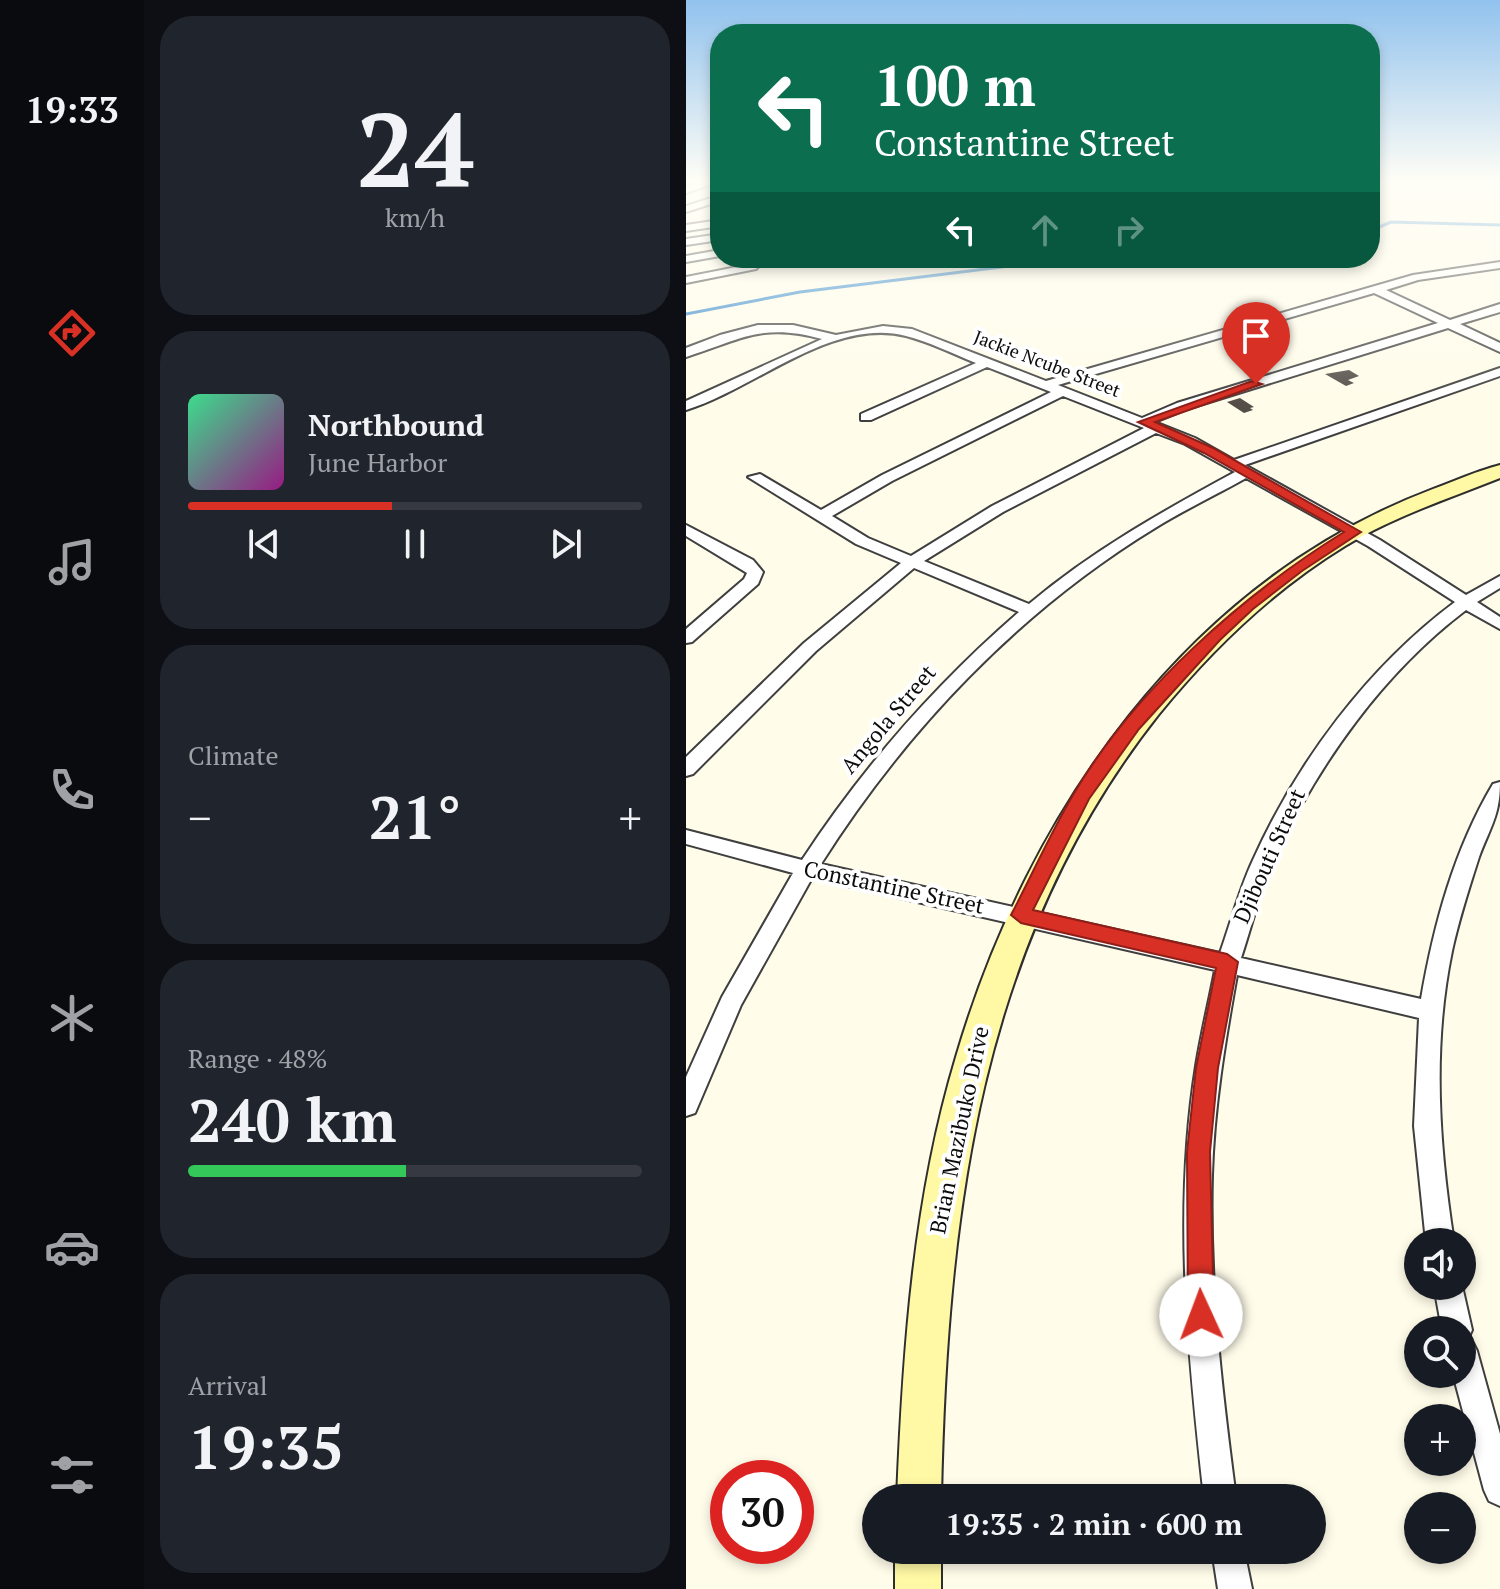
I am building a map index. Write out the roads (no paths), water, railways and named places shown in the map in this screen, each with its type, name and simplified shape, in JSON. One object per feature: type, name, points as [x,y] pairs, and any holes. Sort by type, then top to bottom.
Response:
[{"type":"street","points":[[686,259],[708,255]]},
{"type":"street","points":[[820,517],[1055,388],[1375,289],[1433,273],[1500,265]]},
{"type":"street","points":[[686,280],[747,268]]},
{"type":"street","points":[[1375,289],[1500,348]]},
{"type":"street","points":[[686,769],[804,652],[916,561],[974,522],[1182,406],[1500,308]]},
{"type":"street","points":[[686,353],[728,335],[767,327],[793,327],[833,338]]},
{"type":"street","name":"Jackie Ncube Street","points":[[686,406],[833,338],[864,329],[899,329],[1150,425],[1240,468],[1354,532],[1500,624]]},
{"type":"street","points":[[866,417],[988,362]]},
{"type":"street","name":"Angola Street","points":[[686,1105],[743,979],[804,868],[920,713],[1028,610],[1123,539],[1240,468],[1500,372]]},
{"type":"street","name":"Brian Mazibuko Drive","points":[[919,1484],[922,1388],[941,1205],[968,1069],[998,969],[1021,915],[1081,796],[1133,725],[1214,636],[1297,567],[1354,532],[1500,471]]},
{"type":"street","points":[[755,477],[862,541],[1028,610]]},
{"type":"street","points":[[686,530],[747,563],[755,572],[752,581],[686,638]]},
{"type":"street","name":"Djibouti Street","points":[[1218,1484],[1202,1341],[1198,1152],[1207,1068],[1227,962],[1271,840],[1313,762],[1362,700],[1464,601],[1500,581]]},
{"type":"street","points":[[1439,1228],[1430,1145],[1429,1011],[1444,932],[1462,870],[1500,789]]},
{"type":"street","name":"Constantine Street","points":[[686,837],[804,868],[1227,962],[1429,1011]]},
{"type":"street","points":[[1472,1388],[1500,1490]]},
{"type":"street","points":[[918,1564],[918,1589]]},
{"type":"street","points":[[1231,1564],[1235,1589]]},
{"type":"waterway","points":[[686,314],[800,292],[994,268]]}]
